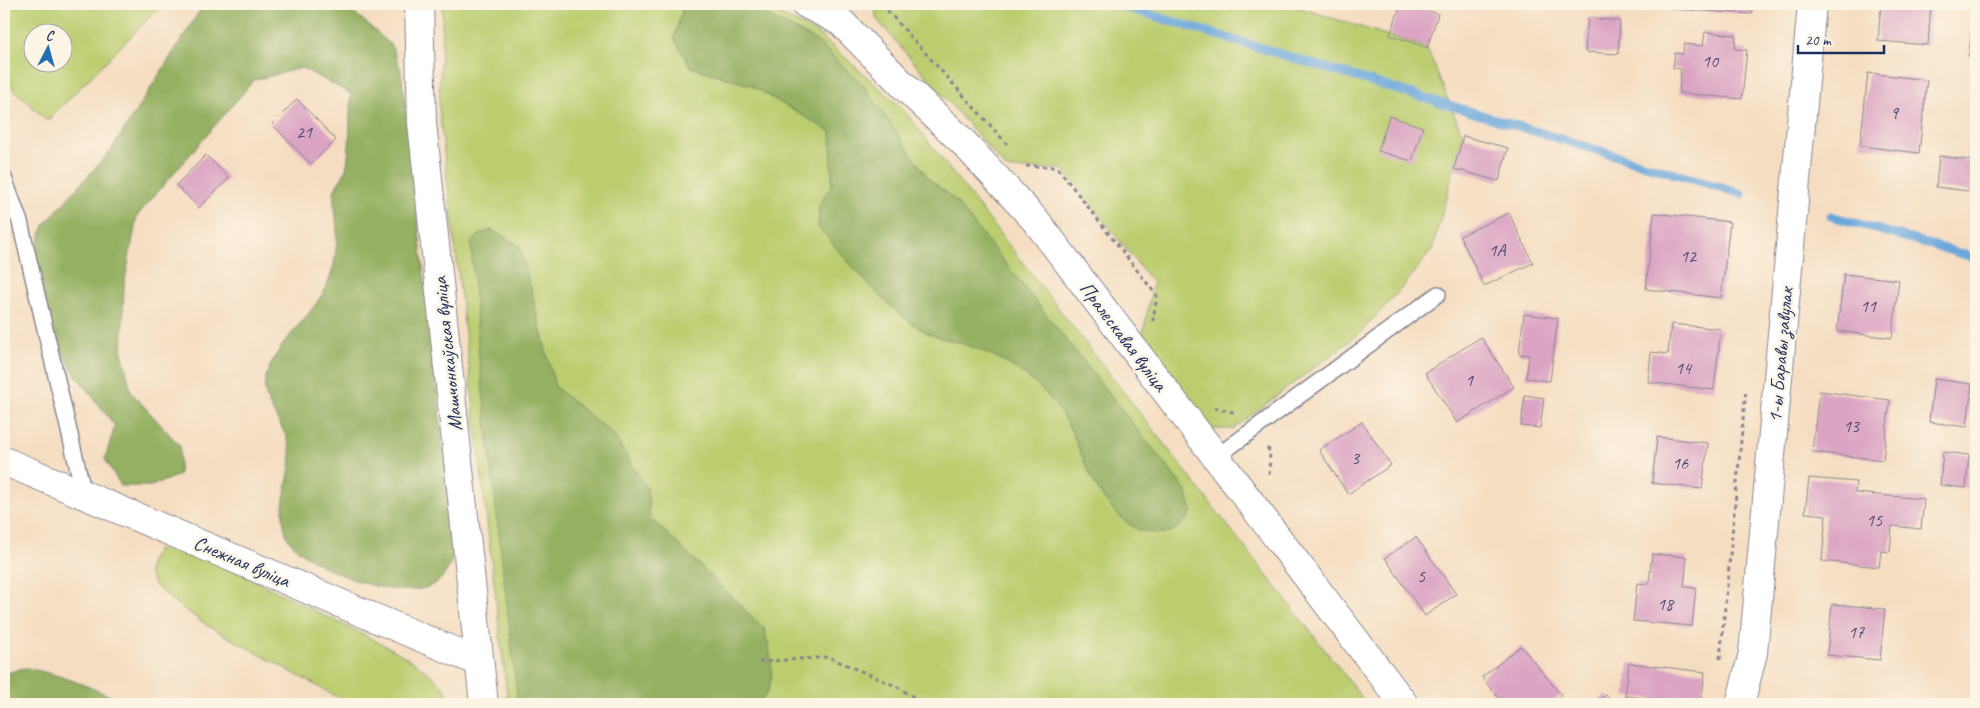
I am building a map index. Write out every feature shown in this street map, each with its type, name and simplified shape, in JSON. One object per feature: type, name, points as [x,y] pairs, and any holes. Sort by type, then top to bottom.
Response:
[{"type":"street","name":"Машчонкаўская вуліца","points":[[419,4],[422,123],[484,704]]},
{"type":"street","name":"Пралескавая вуліца","points":[[806,4],[844,12],[1037,222],[1404,704]]},
{"type":"street","name":"1-ы Баравы завулак","points":[[1740,704],[1753,653],[1812,4]]},
{"type":"street","name":"Снежная вуліца","points":[[4,461],[479,662]]},
{"type":"lane","points":[[4,178],[20,222],[84,495]]},
{"type":"lane","points":[[1216,457],[1438,294]]},
{"type":"path","points":[[759,662],[828,657],[896,686],[924,704]]},
{"type":"green space","points":[[4,4],[163,4],[47,121],[4,80]]},
{"type":"green space","points":[[204,4],[345,4],[391,45],[401,70],[455,551],[442,577],[430,586],[422,589],[401,590],[388,589],[357,581],[310,559],[289,540],[285,531],[283,505],[290,462],[289,444],[266,397],[265,381],[277,354],[313,308],[331,275],[337,241],[334,196],[336,187],[345,172],[348,160],[351,94],[302,68],[254,80],[137,216],[124,285],[122,352],[131,392],[180,446],[179,475],[151,486],[121,486],[105,459],[115,426],[75,374],[43,319],[32,263],[44,225],[112,149]]},
{"type":"green space","points":[[443,4],[759,4],[817,33],[902,108],[1367,704],[508,704],[439,108]]},
{"type":"green space","points":[[684,4],[745,4],[817,41],[864,86],[928,178],[954,199],[1185,489],[1192,511],[1179,527],[1163,533],[1143,531],[1138,530],[1118,515],[1105,500],[1095,483],[1061,414],[1041,389],[1022,373],[988,353],[926,332],[895,310],[868,284],[818,227],[819,206],[832,184],[831,132],[750,85],[691,67],[674,38]]},
{"type":"green space","points":[[874,4],[1288,4],[1427,48],[1463,136],[1432,250],[1402,288],[1360,333],[1233,429],[1211,429],[1142,339],[1153,283],[1063,169],[1007,169],[877,20]]},
{"type":"green space","points":[[492,230],[520,246],[555,387],[612,433],[647,489],[650,517],[764,628],[771,658],[771,678],[765,696],[758,704],[518,704],[479,356],[471,243],[480,234]]},
{"type":"green space","points":[[170,548],[217,562],[392,649],[435,679],[453,704],[350,704],[208,626],[170,599],[155,585],[148,572],[151,560],[157,550]]},
{"type":"green space","points":[[24,668],[64,678],[127,704],[4,704],[4,674]]},
{"type":"building","points":[[1401,4],[1409,4],[1438,14],[1427,48],[1390,35]]},
{"type":"building","points":[[1672,4],[1753,4],[1752,14],[1672,9]]},
{"type":"building","points":[[1881,4],[1931,4],[1928,45],[1878,41]]},
{"type":"building","points":[[1588,18],[1620,21],[1618,54],[1585,52]]},
{"type":"building","points":[[1972,29],[1976,29],[1976,56],[1969,56]]},
{"type":"building","points":[[1705,32],[1736,35],[1735,49],[1747,50],[1742,99],[1679,93],[1681,69],[1673,68],[1675,53],[1683,54],[1684,44],[1703,46]]},
{"type":"building","points":[[1868,73],[1927,80],[1919,153],[1860,146]]},
{"type":"building","points":[[297,99],[336,140],[311,164],[272,124]]},
{"type":"building","points":[[1389,116],[1423,127],[1412,161],[1378,151]]},
{"type":"building","points":[[1463,136],[1508,148],[1499,181],[1454,169]]},
{"type":"building","points":[[206,155],[229,178],[199,208],[176,185]]},
{"type":"building","points":[[1939,156],[1976,161],[1976,192],[1936,187]]},
{"type":"building","points":[[1509,213],[1533,263],[1484,286],[1460,236]]},
{"type":"building","points":[[1654,213],[1730,222],[1721,298],[1646,289]]},
{"type":"building","points":[[1844,274],[1899,280],[1892,338],[1837,331]]},
{"type":"building","points":[[1524,314],[1558,318],[1550,381],[1526,378],[1529,355],[1519,354]]},
{"type":"building","points":[[1671,324],[1721,329],[1714,390],[1648,382],[1651,352],[1668,354]]},
{"type":"building","points":[[1481,337],[1514,387],[1457,423],[1425,373]]},
{"type":"building","points":[[1934,379],[1972,384],[1967,427],[1929,422]]},
{"type":"building","points":[[1819,391],[1890,400],[1883,460],[1812,452]]},
{"type":"building","points":[[1525,395],[1544,398],[1540,428],[1521,426]]},
{"type":"building","points":[[1362,422],[1391,465],[1348,494],[1319,450]]},
{"type":"building","points":[[1657,437],[1708,443],[1702,489],[1652,483]]},
{"type":"building","points":[[1943,452],[1969,455],[1966,488],[1940,485]]},
{"type":"building","points":[[1809,478],[1856,482],[1855,493],[1924,499],[1921,529],[1892,526],[1890,552],[1881,551],[1879,567],[1822,561],[1826,515],[1805,513]]},
{"type":"building","points":[[1416,537],[1456,594],[1425,616],[1385,558]]},
{"type":"building","points":[[1652,554],[1687,557],[1684,587],[1696,588],[1692,626],[1633,621],[1637,583],[1649,584]]},
{"type":"building","points":[[1832,604],[1885,609],[1880,660],[1827,655]]},
{"type":"building","points":[[1521,646],[1561,695],[1549,704],[1503,704],[1482,677]]},
{"type":"building","points":[[1629,663],[1705,672],[1701,704],[1625,696]]},
{"type":"building","points":[[1606,695],[1614,704],[1595,704]]},
{"type":"waterway","points":[[1115,4],[1742,194]]},
{"type":"waterway","points":[[1831,216],[1976,258]]}]
